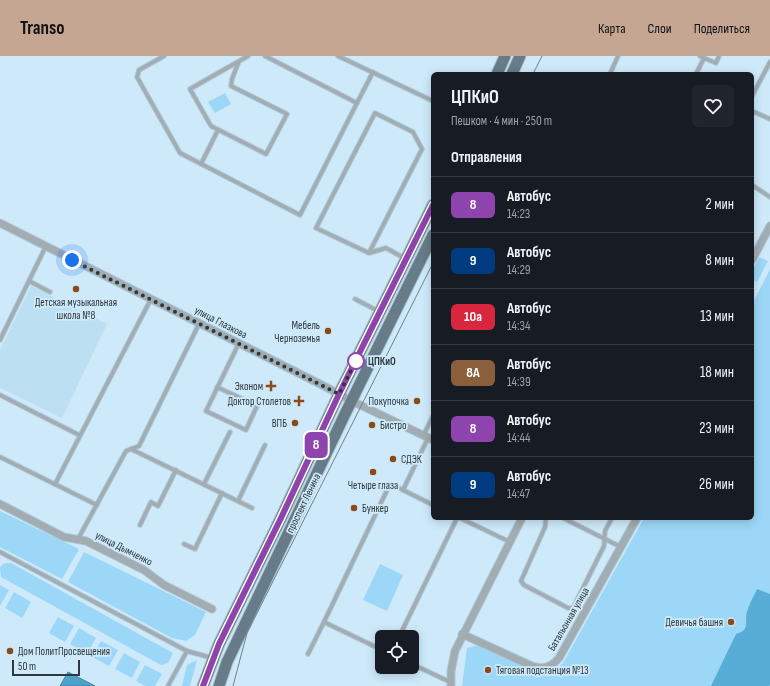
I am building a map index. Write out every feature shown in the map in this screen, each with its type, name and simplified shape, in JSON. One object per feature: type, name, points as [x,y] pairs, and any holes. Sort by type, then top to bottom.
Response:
[{"type":"main road","points":[[498,72],[505,56]]},
{"type":"main road","points":[[513,72],[520,56]]},
{"type":"main road","name":"проспект Ленина","points":[[203,686],[213,659],[339,394],[431,209]]},
{"type":"main road","name":"проспект Ленина","points":[[219,686],[227,662],[431,239]]},
{"type":"street","name":"улица Глазкова","points":[[0,223],[200,323],[352,402],[428,438]]},
{"type":"street","points":[[754,256],[770,226]]},
{"type":"street","name":"улица Дымченко","points":[[0,504],[64,537],[86,541],[144,570],[164,585],[212,610]]},
{"type":"street","points":[[451,684],[452,662],[462,634],[521,520]]},
{"type":"street","name":"Батальонная улица","points":[[462,634],[532,666],[539,668],[550,666],[560,658],[636,520]]},
{"type":"lane","points":[[164,56],[139,70],[137,77],[180,153],[300,214],[373,72]]},
{"type":"lane","points":[[239,61],[231,86],[287,114],[266,154],[211,126],[190,89],[239,61],[248,56]]},
{"type":"lane","points":[[265,56],[357,103]]},
{"type":"lane","points":[[338,56],[431,100]]},
{"type":"lane","points":[[611,72],[618,56]]},
{"type":"lane","points":[[697,72],[702,57],[716,63],[719,56]]},
{"type":"lane","points":[[754,92],[770,62]]},
{"type":"lane","points":[[754,112],[770,119]]},
{"type":"lane","points":[[369,253],[422,149],[413,132],[375,113],[316,228],[369,253],[386,248],[407,259]]},
{"type":"lane","points":[[201,164],[218,130]]},
{"type":"lane","points":[[754,186],[770,197]]},
{"type":"lane","points":[[1,338],[46,246]]},
{"type":"lane","points":[[29,281],[50,292]]},
{"type":"lane","points":[[55,484],[79,435],[151,299]]},
{"type":"lane","points":[[355,299],[381,312]]},
{"type":"lane","points":[[78,540],[126,451],[139,446],[200,323]]},
{"type":"lane","points":[[218,387],[257,406],[246,430],[206,411],[239,343]]},
{"type":"lane","points":[[0,395],[79,435]]},
{"type":"lane","points":[[403,490],[428,438],[431,425]]},
{"type":"lane","points":[[204,484],[230,432]]},
{"type":"lane","points":[[238,501],[266,445]]},
{"type":"lane","points":[[131,449],[252,508]]},
{"type":"lane","points":[[0,457],[97,505]]},
{"type":"lane","points":[[140,525],[151,502],[158,506],[176,470]]},
{"type":"lane","points":[[308,654],[390,484],[431,504]]},
{"type":"lane","points":[[184,544],[195,549],[222,493]]},
{"type":"lane","points":[[403,630],[456,520]]},
{"type":"lane","points":[[464,520],[510,542]]},
{"type":"lane","points":[[546,520],[545,527],[521,581],[524,585],[568,608],[573,608],[604,546],[605,531],[611,520]]},
{"type":"lane","points":[[567,520],[622,547]]},
{"type":"lane","points":[[0,552],[187,651],[213,659]]},
{"type":"lane","points":[[324,622],[375,647]]},
{"type":"lane","points":[[168,686],[187,651]]},
{"type":"lane","points":[[419,668],[451,684]]},
{"type":"shaded area","points":[[225,93],[231,104],[215,113],[208,102]]},
{"type":"shaded area","points":[[759,257],[768,261],[757,282],[754,281],[754,267]]},
{"type":"shaded area","points":[[770,269],[770,686],[462,686],[467,648],[479,645],[548,676],[563,663],[643,520],[754,520],[754,301]]},
{"type":"shaded area","points":[[31,286],[107,324],[62,418],[0,388],[0,350]]},
{"type":"shaded area","points":[[0,511],[79,549],[62,579],[0,547]]},
{"type":"shaded area","points":[[84,552],[206,612],[195,635],[186,641],[172,638],[68,582]]},
{"type":"shaded area","points":[[7,563],[11,563],[173,653],[168,663],[162,665],[159,664],[1,577],[0,567]]},
{"type":"shaded area","points":[[380,564],[403,575],[387,611],[363,600]]},
{"type":"shaded area","points":[[0,585],[9,590],[0,606]]},
{"type":"shaded area","points":[[757,589],[770,594],[770,685],[711,686],[736,634],[745,628],[748,609]]},
{"type":"shaded area","points":[[14,592],[31,602],[22,618],[5,608]]},
{"type":"shaded area","points":[[58,617],[74,626],[65,642],[49,633]]},
{"type":"shaded area","points":[[79,628],[96,638],[87,654],[70,644]]},
{"type":"shaded area","points":[[101,641],[118,650],[109,666],[92,657]]},
{"type":"shaded area","points":[[124,653],[140,662],[132,678],[115,669]]},
{"type":"shaded area","points":[[197,660],[190,686],[182,686],[187,665]]},
{"type":"shaded area","points":[[145,665],[162,674],[155,686],[145,686],[136,681]]},
{"type":"shaded area","points":[[68,672],[95,686],[60,686]]},
{"type":"tram line","points":[[534,72],[542,56]]},
{"type":"tram line","points":[[233,686],[247,633],[431,267]]},
{"type":"bus line","name":"8","points":[[203,686],[219,644],[281,518],[339,394],[431,209]]},
{"type":"place","name":"Детская музыкальная школа №8","points":[[76,289]]},
{"type":"place","name":"Мебель Черноземья","points":[[328,331]]},
{"type":"place","name":"ЦПКиО","points":[[356,361]]},
{"type":"place","name":"Эконом","points":[[271,386]]},
{"type":"place","name":"Доктор Столетов","points":[[299,401]]},
{"type":"place","name":"Покупочка","points":[[417,401]]},
{"type":"place","name":"ВПБ","points":[[295,423]]},
{"type":"place","name":"Бистро","points":[[372,425]]},
{"type":"place","name":"СДЭК","points":[[393,459]]},
{"type":"place","name":"Четыре глаза","points":[[373,472]]},
{"type":"place","name":"Бункер","points":[[354,508]]},
{"type":"place","name":"Девичья башня","points":[[731,622]]},
{"type":"place","name":"Дом ПолитПросвещения","points":[[10,651]]},
{"type":"place","name":"Тяговая подстанция №13","points":[[488,670]]},
{"type":"route","points":[[72,260],[339,394],[356,361]]}]
